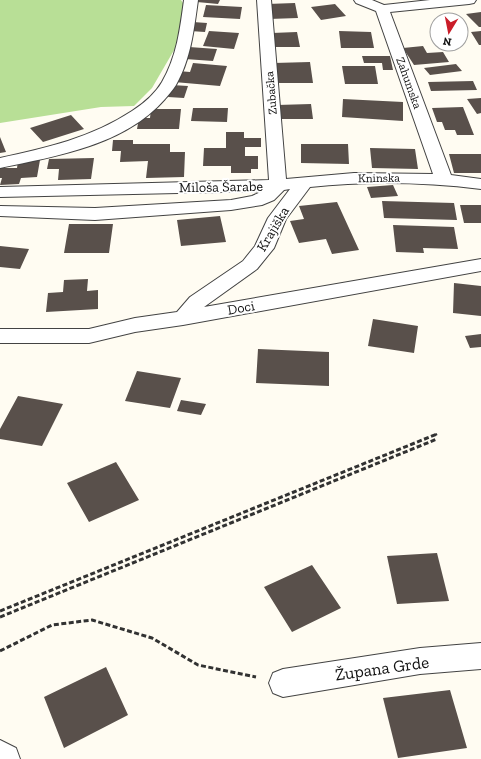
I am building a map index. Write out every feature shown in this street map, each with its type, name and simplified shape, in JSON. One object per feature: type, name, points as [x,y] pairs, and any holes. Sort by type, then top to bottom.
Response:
[{"type":"street","points":[[0,163],[55,151],[93,139],[125,123],[150,106],[169,84],[186,41],[192,0]]},
{"type":"street","name":"Zubačka","points":[[264,0],[278,185]]},
{"type":"street","points":[[361,0],[382,9],[469,0]]},
{"type":"street","name":"Zahumska","points":[[382,9],[444,179]]},
{"type":"street","name":"Kninska","points":[[278,185],[377,177],[444,179],[481,184]]},
{"type":"street","name":"Krajiška","points":[[183,318],[197,302],[250,265],[264,248],[277,218],[304,182]]},
{"type":"street","name":"Miloša Šarabe","points":[[0,192],[278,185]]},
{"type":"street","name":"Miloša Šarabe","points":[[0,211],[95,214],[231,205],[256,201],[268,196],[278,185]]},
{"type":"street","name":"Doci","points":[[0,336],[89,336],[135,325],[183,318],[481,265]]},
{"type":"street","name":"Župana Grde","points":[[283,683],[420,661],[481,656]]},
{"type":"street","points":[[0,755],[5,759]]},
{"type":"path","points":[[0,611],[436,434]]},
{"type":"path","points":[[0,617],[437,438]]},
{"type":"path","points":[[0,651],[52,625],[92,620],[152,638],[198,665],[283,683]]},
{"type":"green space","points":[[0,0],[181,0],[183,3],[184,22],[177,45],[152,88],[134,106],[101,107],[0,123]]},
{"type":"building","points":[[198,0],[220,0],[218,4],[197,2]]},
{"type":"building","points":[[295,3],[298,18],[269,19],[267,4]]},
{"type":"building","points":[[335,4],[346,16],[321,20],[311,7]]},
{"type":"building","points":[[206,5],[242,7],[240,19],[203,17]]},
{"type":"building","points":[[481,12],[481,27],[479,27],[469,17],[469,14]]},
{"type":"building","points":[[193,22],[207,23],[205,32],[190,31]]},
{"type":"building","points":[[209,31],[239,33],[234,49],[203,46]]},
{"type":"building","points":[[339,31],[371,32],[374,48],[341,48]]},
{"type":"building","points":[[481,31],[481,45],[479,45],[471,32]]},
{"type":"building","points":[[297,32],[300,47],[274,47],[272,33]]},
{"type":"building","points":[[423,46],[427,53],[443,52],[449,62],[414,65],[403,48]]},
{"type":"building","points":[[189,47],[217,49],[213,61],[185,59]]},
{"type":"building","points":[[362,56],[390,56],[393,70],[383,70],[382,63],[364,63]]},
{"type":"building","points":[[310,62],[313,83],[276,83],[274,63]]},
{"type":"building","points":[[193,63],[227,66],[220,86],[174,82],[178,71],[190,72]]},
{"type":"building","points":[[456,64],[462,71],[430,75],[424,68]]},
{"type":"building","points":[[342,66],[375,66],[378,84],[345,84]]},
{"type":"building","points":[[473,81],[477,90],[431,91],[428,82]]},
{"type":"building","points":[[172,85],[188,86],[184,98],[168,97]]},
{"type":"building","points":[[481,98],[481,113],[477,114],[467,99]]},
{"type":"building","points":[[343,99],[403,102],[403,121],[342,117]]},
{"type":"building","points":[[311,104],[313,119],[278,119],[277,105]]},
{"type":"building","points":[[463,107],[474,135],[457,135],[455,130],[445,130],[442,122],[437,122],[432,108]]},
{"type":"building","points":[[193,108],[228,108],[227,122],[191,121]]},
{"type":"building","points":[[151,109],[181,109],[179,129],[137,129],[139,118],[150,118]]},
{"type":"building","points":[[71,115],[84,129],[43,142],[30,128]]},
{"type":"building","points":[[226,132],[244,132],[244,138],[261,138],[261,147],[245,147],[245,156],[258,156],[258,169],[251,169],[251,173],[231,173],[231,166],[203,166],[204,148],[226,148]]},
{"type":"building","points":[[0,137],[6,152],[0,153]]},
{"type":"building","points":[[113,140],[133,140],[133,144],[170,144],[170,152],[185,152],[184,177],[146,178],[148,161],[120,162],[121,151],[112,151]]},
{"type":"building","points":[[301,144],[348,144],[349,164],[301,163]]},
{"type":"building","points":[[370,148],[415,149],[418,169],[372,168]]},
{"type":"building","points":[[449,154],[481,154],[481,173],[454,173]]},
{"type":"building","points":[[94,158],[91,179],[58,180],[59,169],[47,169],[49,159]]},
{"type":"building","points":[[40,160],[37,177],[21,178],[19,184],[0,185],[2,178],[0,178],[0,168],[17,168],[18,161]]},
{"type":"building","points":[[393,185],[398,196],[371,198],[367,187]]},
{"type":"building","points":[[382,201],[454,203],[457,220],[384,218]]},
{"type":"building","points":[[337,202],[359,250],[332,254],[326,239],[299,243],[290,221],[304,219],[299,206]]},
{"type":"building","points":[[460,205],[481,205],[481,223],[464,223]]},
{"type":"building","points":[[220,216],[226,242],[181,246],[177,220]]},
{"type":"building","points":[[69,224],[113,224],[109,253],[64,253]]},
{"type":"building","points":[[393,225],[454,227],[458,249],[423,248],[424,253],[396,252]]},
{"type":"building","points":[[0,246],[29,249],[20,269],[0,267]]},
{"type":"building","points":[[88,279],[87,291],[98,290],[98,309],[46,312],[48,293],[63,292],[64,280]]},
{"type":"building","points":[[454,283],[481,286],[481,316],[453,313]]},
{"type":"building","points":[[373,319],[418,326],[414,353],[368,346]]},
{"type":"building","points":[[481,334],[481,347],[470,348],[465,336]]},
{"type":"building","points":[[258,349],[329,352],[329,386],[256,383]]},
{"type":"building","points":[[137,371],[181,378],[170,408],[125,401]]},
{"type":"building","points":[[18,396],[63,404],[42,446],[0,439],[0,429]]},
{"type":"building","points":[[181,400],[206,404],[201,415],[177,411]]},
{"type":"building","points":[[116,462],[139,500],[89,522],[67,483]]},
{"type":"building","points":[[437,553],[449,601],[397,604],[387,556]]},
{"type":"building","points":[[312,565],[341,608],[292,632],[264,587]]},
{"type":"building","points":[[106,667],[128,715],[64,748],[44,697]]},
{"type":"building","points":[[450,690],[467,748],[398,758],[383,698]]}]
